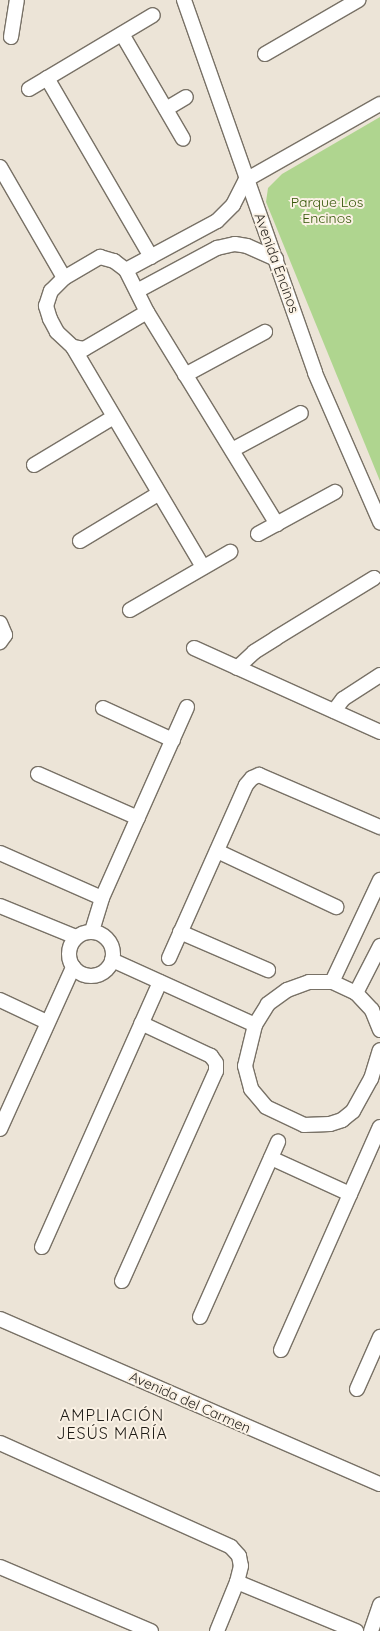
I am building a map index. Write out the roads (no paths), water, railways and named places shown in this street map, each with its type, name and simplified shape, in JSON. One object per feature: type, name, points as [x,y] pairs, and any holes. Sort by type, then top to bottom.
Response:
[{"type":"street","points":[[11,37],[17,0]]},
{"type":"street","name":"Avenida Encinos","points":[[184,0],[315,373],[376,503],[379,520]]},
{"type":"street","points":[[265,54],[358,0]]},
{"type":"street","points":[[29,89],[153,15]]},
{"type":"street","points":[[122,34],[183,139]]},
{"type":"street","points":[[47,78],[151,257]]},
{"type":"street","points":[[166,109],[186,97]]},
{"type":"street","points":[[126,270],[217,221],[226,214],[246,180],[380,104]]},
{"type":"street","points":[[0,167],[64,278]]},
{"type":"street","points":[[137,291],[217,248],[235,244],[247,246],[276,259]]},
{"type":"street","points":[[203,567],[72,347],[57,332],[46,306],[50,291],[64,278],[100,257],[114,261],[126,270],[147,312],[277,524]]},
{"type":"street","points":[[72,347],[84,349],[147,312]]},
{"type":"street","points":[[185,375],[265,332]]},
{"type":"street","points":[[232,450],[301,413]]},
{"type":"street","points":[[34,465],[114,417]]},
{"type":"street","points":[[258,534],[335,492]]},
{"type":"street","points":[[80,541],[158,494]]},
{"type":"street","points":[[130,610],[230,552]]},
{"type":"street","points":[[237,668],[254,652],[269,642],[374,578]]},
{"type":"street","points":[[0,623],[5,635],[0,642]]},
{"type":"street","points":[[194,648],[380,732]]},
{"type":"street","points":[[334,711],[343,699],[380,675]]},
{"type":"street","points":[[92,931],[102,898],[187,707]]},
{"type":"street","points":[[104,708],[173,740]]},
{"type":"street","points":[[38,774],[138,818]]},
{"type":"street","points":[[169,958],[246,785],[252,778],[260,775],[380,827]]},
{"type":"street","points":[[217,851],[336,908]]},
{"type":"street","points":[[0,853],[102,898]]},
{"type":"street","points":[[332,982],[380,880]]},
{"type":"street","points":[[0,906],[76,938]]},
{"type":"street","points":[[92,931],[102,934],[109,941],[113,950],[112,960],[108,968],[100,974],[90,976],[81,973],[73,967],[69,952],[76,938],[92,931]]},
{"type":"street","points":[[180,932],[268,970]]},
{"type":"street","points":[[356,993],[380,946]]},
{"type":"street","points":[[112,960],[255,1025]]},
{"type":"street","points":[[0,1129],[6,1098],[47,1022],[73,967]]},
{"type":"street","points":[[42,1247],[160,982]]},
{"type":"street","points":[[380,1030],[372,1010],[356,993],[332,982],[309,982],[287,990],[268,1004],[255,1025],[245,1066],[251,1090],[266,1107],[304,1125],[330,1124],[342,1120],[353,1111],[375,1081],[380,1050]]},
{"type":"street","points":[[0,1000],[47,1022]]},
{"type":"street","points":[[122,1281],[216,1071],[216,1063],[211,1056],[141,1023]]},
{"type":"street","points":[[280,1350],[380,1127]]},
{"type":"street","points":[[200,1317],[278,1142]]},
{"type":"street","points":[[271,1158],[350,1194]]},
{"type":"street","name":"Avenida del Carmen","points":[[0,1319],[380,1484]]},
{"type":"street","points":[[357,1389],[380,1337]]},
{"type":"street","points":[[0,1443],[231,1547],[239,1556],[241,1566],[237,1582],[217,1631]]},
{"type":"street","points":[[0,1567],[151,1631]]},
{"type":"street","points":[[237,1582],[356,1631]]},
{"type":"street","points":[[371,1631],[380,1606]]},
{"type":"district","name":"AMPLIACIÓN JESÚS MARÍA","points":[[112,1424]]},
{"type":"park label","name":"Parque Los Encinos","points":[[327,210]]}]
